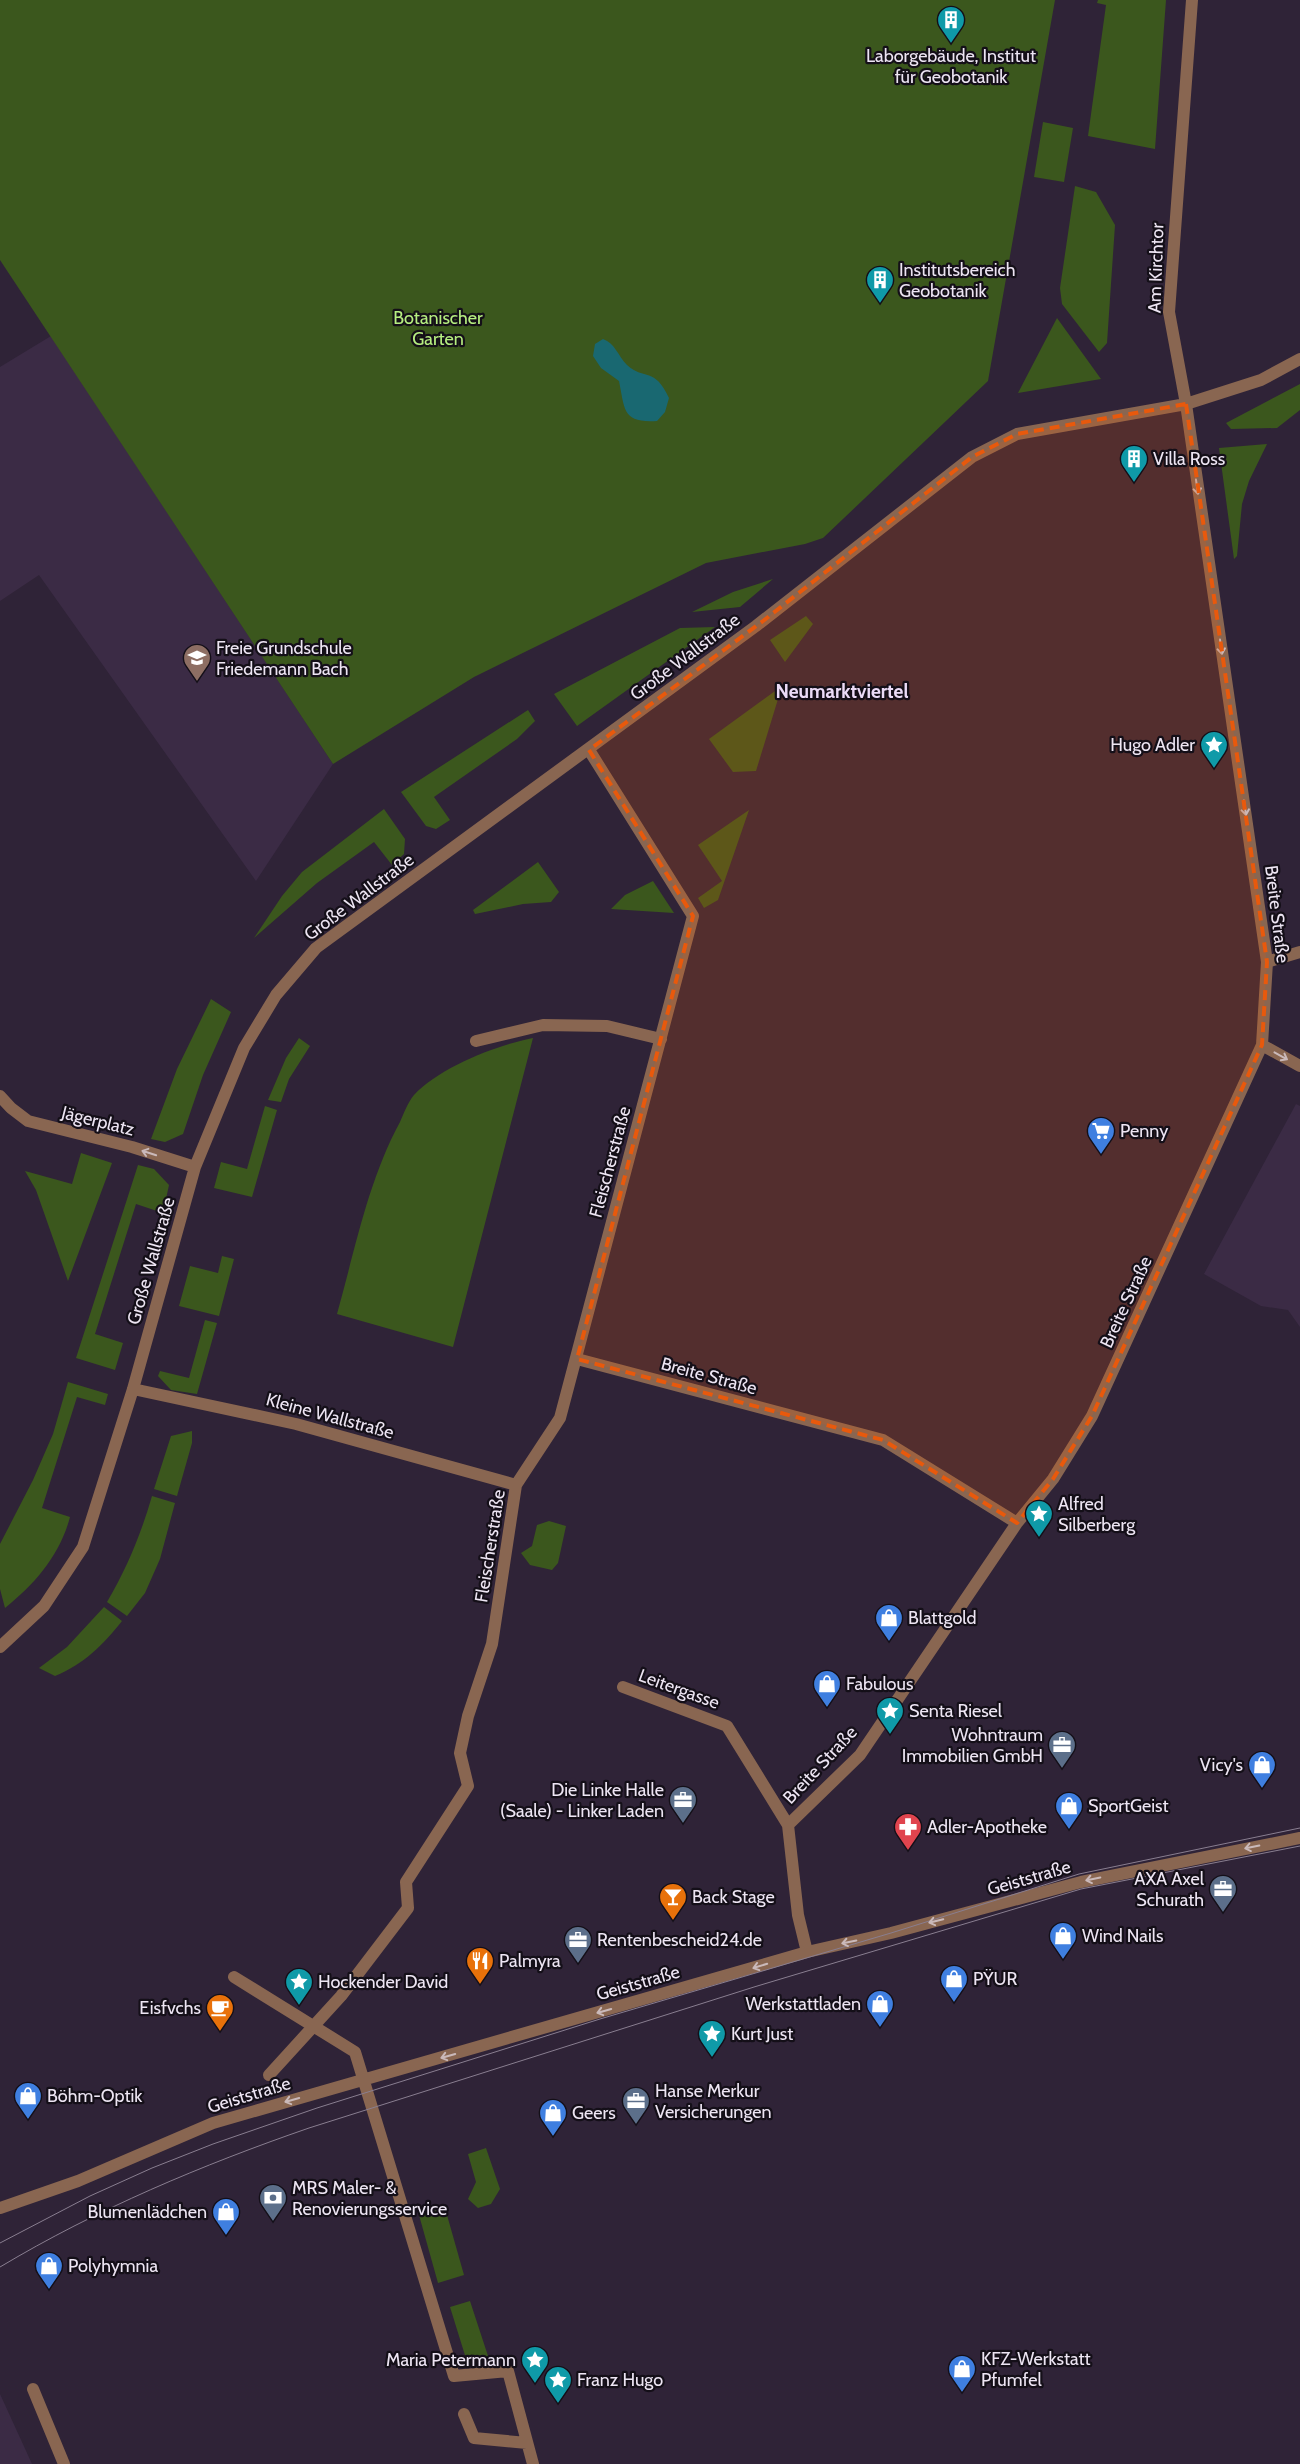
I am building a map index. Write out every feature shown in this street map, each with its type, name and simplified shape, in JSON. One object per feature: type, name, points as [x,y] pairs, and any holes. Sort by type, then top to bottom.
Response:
[{"type":"street","name":"Am Kirchtor","points":[[1186,404],[1169,312],[1192,0]]},
{"type":"street","points":[[1186,404],[1261,380],[1300,359]]},
{"type":"street","name":"Große Wallstraße","points":[[0,1647],[44,1606],[82,1547],[133,1389],[195,1167],[244,1048],[276,995],[316,948],[763,621],[972,457],[1017,434],[1186,404]]},
{"type":"street","name":"Breite Straße","points":[[807,1952],[798,1915],[788,1825],[860,1755],[1017,1523],[1053,1479],[1092,1416],[1262,1045],[1267,962],[1186,404]]},
{"type":"street","name":"Fleischerstraße","points":[[269,2075],[341,1996],[408,1908],[406,1882],[468,1786],[460,1753],[468,1716],[492,1644],[516,1485],[560,1418],[694,916],[589,750]]},
{"type":"street","points":[[1267,962],[1300,952]]},
{"type":"street","points":[[476,1041],[543,1025],[607,1026],[661,1039]]},
{"type":"street","points":[[1262,1045],[1300,1066]]},
{"type":"street","name":"Jägerplatz","points":[[0,1096],[11,1108],[28,1121],[132,1147],[195,1167]]},
{"type":"street","name":"Breite Straße","points":[[577,1359],[883,1440],[1017,1523]]},
{"type":"street","name":"Kleine Wallstraße","points":[[133,1389],[296,1424],[516,1485]]},
{"type":"street","name":"Leitergasse","points":[[623,1687],[727,1726],[788,1825]]},
{"type":"street","name":"Geiststraße","points":[[0,2208],[78,2181],[213,2123],[807,1952],[891,1933],[1081,1882],[1300,1838]]},
{"type":"street","points":[[234,1977],[355,2052],[454,2376],[508,2371],[533,2464]]},
{"type":"street","points":[[33,2390],[64,2464]]},
{"type":"street","points":[[464,2414],[474,2438],[527,2442]]},
{"type":"highlighted area","points":[[1186,404],[1267,962],[1262,1045],[1092,1416],[1053,1479],[1017,1523],[883,1440],[577,1359],[693,916],[589,750],[763,621],[972,457],[1017,434]]},
{"type":"shaded area","name":"Freie Grundschule Friedemann Bach","points":[[51,336],[333,764],[256,881],[39,575],[0,601],[0,367]]},
{"type":"shaded area","points":[[603,339],[613,347],[633,370],[654,378],[664,388],[669,398],[665,412],[657,421],[637,420],[627,413],[619,381],[601,368],[593,356],[595,344]]},
{"type":"shaded area","points":[[1296,1104],[1300,1106],[1300,1327],[1288,1310],[1261,1306],[1204,1274]]},
{"type":"shaded area","points":[[0,2394],[32,2464],[0,2464]]},
{"type":"green space","name":"Botanischer Garten","points":[[0,0],[1055,0],[988,381],[823,538],[805,544],[706,563],[474,677],[333,764],[0,260]]},
{"type":"green space","points":[[1098,0],[1166,0],[1155,149],[1088,136],[1106,5],[1097,3]]},
{"type":"green space","points":[[1043,122],[1073,128],[1064,182],[1034,177]]},
{"type":"green space","points":[[1075,186],[1096,192],[1115,225],[1107,343],[1099,352],[1062,304],[1060,288]]},
{"type":"green space","points":[[1057,318],[1101,379],[1018,393]]},
{"type":"green space","points":[[1300,384],[1300,410],[1277,428],[1231,429],[1226,423]]},
{"type":"green space","points":[[1267,444],[1249,481],[1242,504],[1237,556],[1234,559],[1219,448]]},
{"type":"green space","points":[[773,579],[740,607],[692,612],[733,592]]},
{"type":"green space","points":[[806,616],[813,624],[785,662],[770,640]]},
{"type":"green space","points":[[715,627],[577,726],[554,694],[680,628]]},
{"type":"green space","points":[[782,686],[756,771],[733,772],[709,739]]},
{"type":"green space","points":[[528,710],[535,721],[517,739],[434,797],[450,820],[436,829],[426,826],[401,792]]},
{"type":"green space","points":[[384,809],[405,839],[404,854],[392,865],[374,842],[317,883],[254,938],[282,896],[302,872]]},
{"type":"green space","points":[[749,810],[718,900],[704,908],[698,898],[722,881],[698,845]]},
{"type":"green space","points":[[538,862],[559,892],[551,902],[523,904],[475,914],[473,910]]},
{"type":"green space","points":[[653,881],[674,913],[611,909],[625,895]]},
{"type":"green space","points":[[211,999],[231,1012],[203,1075],[183,1134],[165,1142],[151,1139],[177,1069]]},
{"type":"green space","points":[[299,1038],[310,1046],[289,1079],[281,1102],[268,1100],[286,1058]]},
{"type":"green space","points":[[533,1038],[453,1347],[337,1314],[356,1241],[379,1168],[406,1108],[414,1095],[439,1075],[470,1059],[503,1046]]},
{"type":"green space","points":[[265,1106],[277,1110],[252,1197],[214,1188],[221,1162],[247,1169]]},
{"type":"green space","points":[[81,1153],[112,1163],[68,1281],[36,1190],[25,1171],[72,1184]]},
{"type":"green space","points":[[138,1165],[154,1169],[169,1185],[163,1213],[136,1204],[95,1334],[123,1343],[115,1370],[76,1358]]},
{"type":"green space","points":[[222,1256],[234,1259],[219,1316],[179,1306],[190,1266],[218,1273]]},
{"type":"green space","points":[[205,1320],[217,1323],[197,1394],[171,1390],[158,1376],[160,1371],[189,1378]]},
{"type":"green space","points":[[68,1382],[108,1394],[105,1405],[77,1397],[42,1508],[70,1517],[66,1531],[45,1568],[5,1608],[0,1589],[0,1544],[33,1480],[53,1434]]},
{"type":"green space","points":[[192,1431],[192,1443],[177,1496],[154,1489],[171,1436]]},
{"type":"green space","points":[[152,1496],[175,1503],[160,1559],[145,1593],[127,1616],[107,1602],[133,1550]]},
{"type":"green space","points":[[549,1521],[566,1526],[558,1563],[552,1570],[530,1565],[521,1553],[532,1546],[537,1525]]},
{"type":"green space","points":[[104,1607],[122,1621],[100,1646],[75,1666],[55,1676],[39,1668],[67,1647]]},
{"type":"green space","points":[[486,2148],[500,2189],[491,2204],[478,2208],[468,2199],[476,2182],[468,2154]]},
{"type":"green space","points":[[445,2208],[464,2275],[438,2283],[419,2215]]},
{"type":"green space","points":[[470,2301],[489,2359],[468,2365],[450,2307]]},
{"type":"tram line","points":[[0,2243],[90,2196],[152,2168],[213,2144],[317,2108],[600,2019],[891,1933],[1079,1874],[1300,1828]]},
{"type":"tram line","points":[[0,2267],[112,2207],[229,2157],[309,2128],[754,1987],[1081,1889],[1300,1846]]},
{"type":"place","name":"Laborgebäude, Institut für Geobotanik","points":[[951,44]]},
{"type":"place","name":"Institutsbereich Geobotanik","points":[[880,304]]},
{"type":"place","name":"Villa Ross","points":[[1134,483]]},
{"type":"place","name":"Freie Grundschule Friedemann Bach","points":[[197,682]]},
{"type":"place","name":"Hugo Adler","points":[[1214,769]]},
{"type":"place","name":"Penny","points":[[1101,1155]]},
{"type":"place","name":"Alfred Silberberg","points":[[1039,1538]]},
{"type":"place","name":"Blattgold","points":[[889,1642]]},
{"type":"place","name":"Fabulous","points":[[827,1708]]},
{"type":"place","name":"Senta Riesel","points":[[890,1735]]},
{"type":"place","name":"Wohntraum Immobilien GmbH","points":[[1062,1769]]},
{"type":"place","name":"Vicy's","points":[[1262,1789]]},
{"type":"place","name":"Die Linke Halle (Saale) - Linker Laden","points":[[683,1824]]},
{"type":"place","name":"SportGeist","points":[[1069,1830]]},
{"type":"place","name":"Adler-Apotheke","points":[[908,1851]]},
{"type":"place","name":"AXA Axel Schurath","points":[[1223,1913]]},
{"type":"place","name":"Back Stage","points":[[673,1921]]},
{"type":"place","name":"Wind Nails","points":[[1063,1960]]},
{"type":"place","name":"Rentenbescheid24.de","points":[[578,1964]]},
{"type":"place","name":"Palmyra","points":[[480,1985]]},
{"type":"place","name":"PŸUR","points":[[954,2003]]},
{"type":"place","name":"Hockender David","points":[[299,2006]]},
{"type":"place","name":"Werkstattladen","points":[[880,2028]]},
{"type":"place","name":"Eisfvchs","points":[[220,2032]]},
{"type":"place","name":"Kurt Just","points":[[712,2058]]},
{"type":"place","name":"Böhm-Optik","points":[[28,2120]]},
{"type":"place","name":"Hanse Merkur Versicherungen","points":[[636,2125]]},
{"type":"place","name":"Geers","points":[[553,2137]]},
{"type":"place","name":"MRS Maler- & Renovierungsservice","points":[[273,2222]]},
{"type":"place","name":"Blumenlädchen","points":[[226,2236]]},
{"type":"place","name":"Polyhymnia","points":[[49,2290]]},
{"type":"place","name":"Maria Petermann","points":[[535,2384]]},
{"type":"place","name":"KFZ-Werkstatt Pfumfel","points":[[962,2393]]},
{"type":"place","name":"Franz Hugo","points":[[558,2404]]},
{"type":"district","name":"Neumarktviertel","points":[[842,691]]}]
